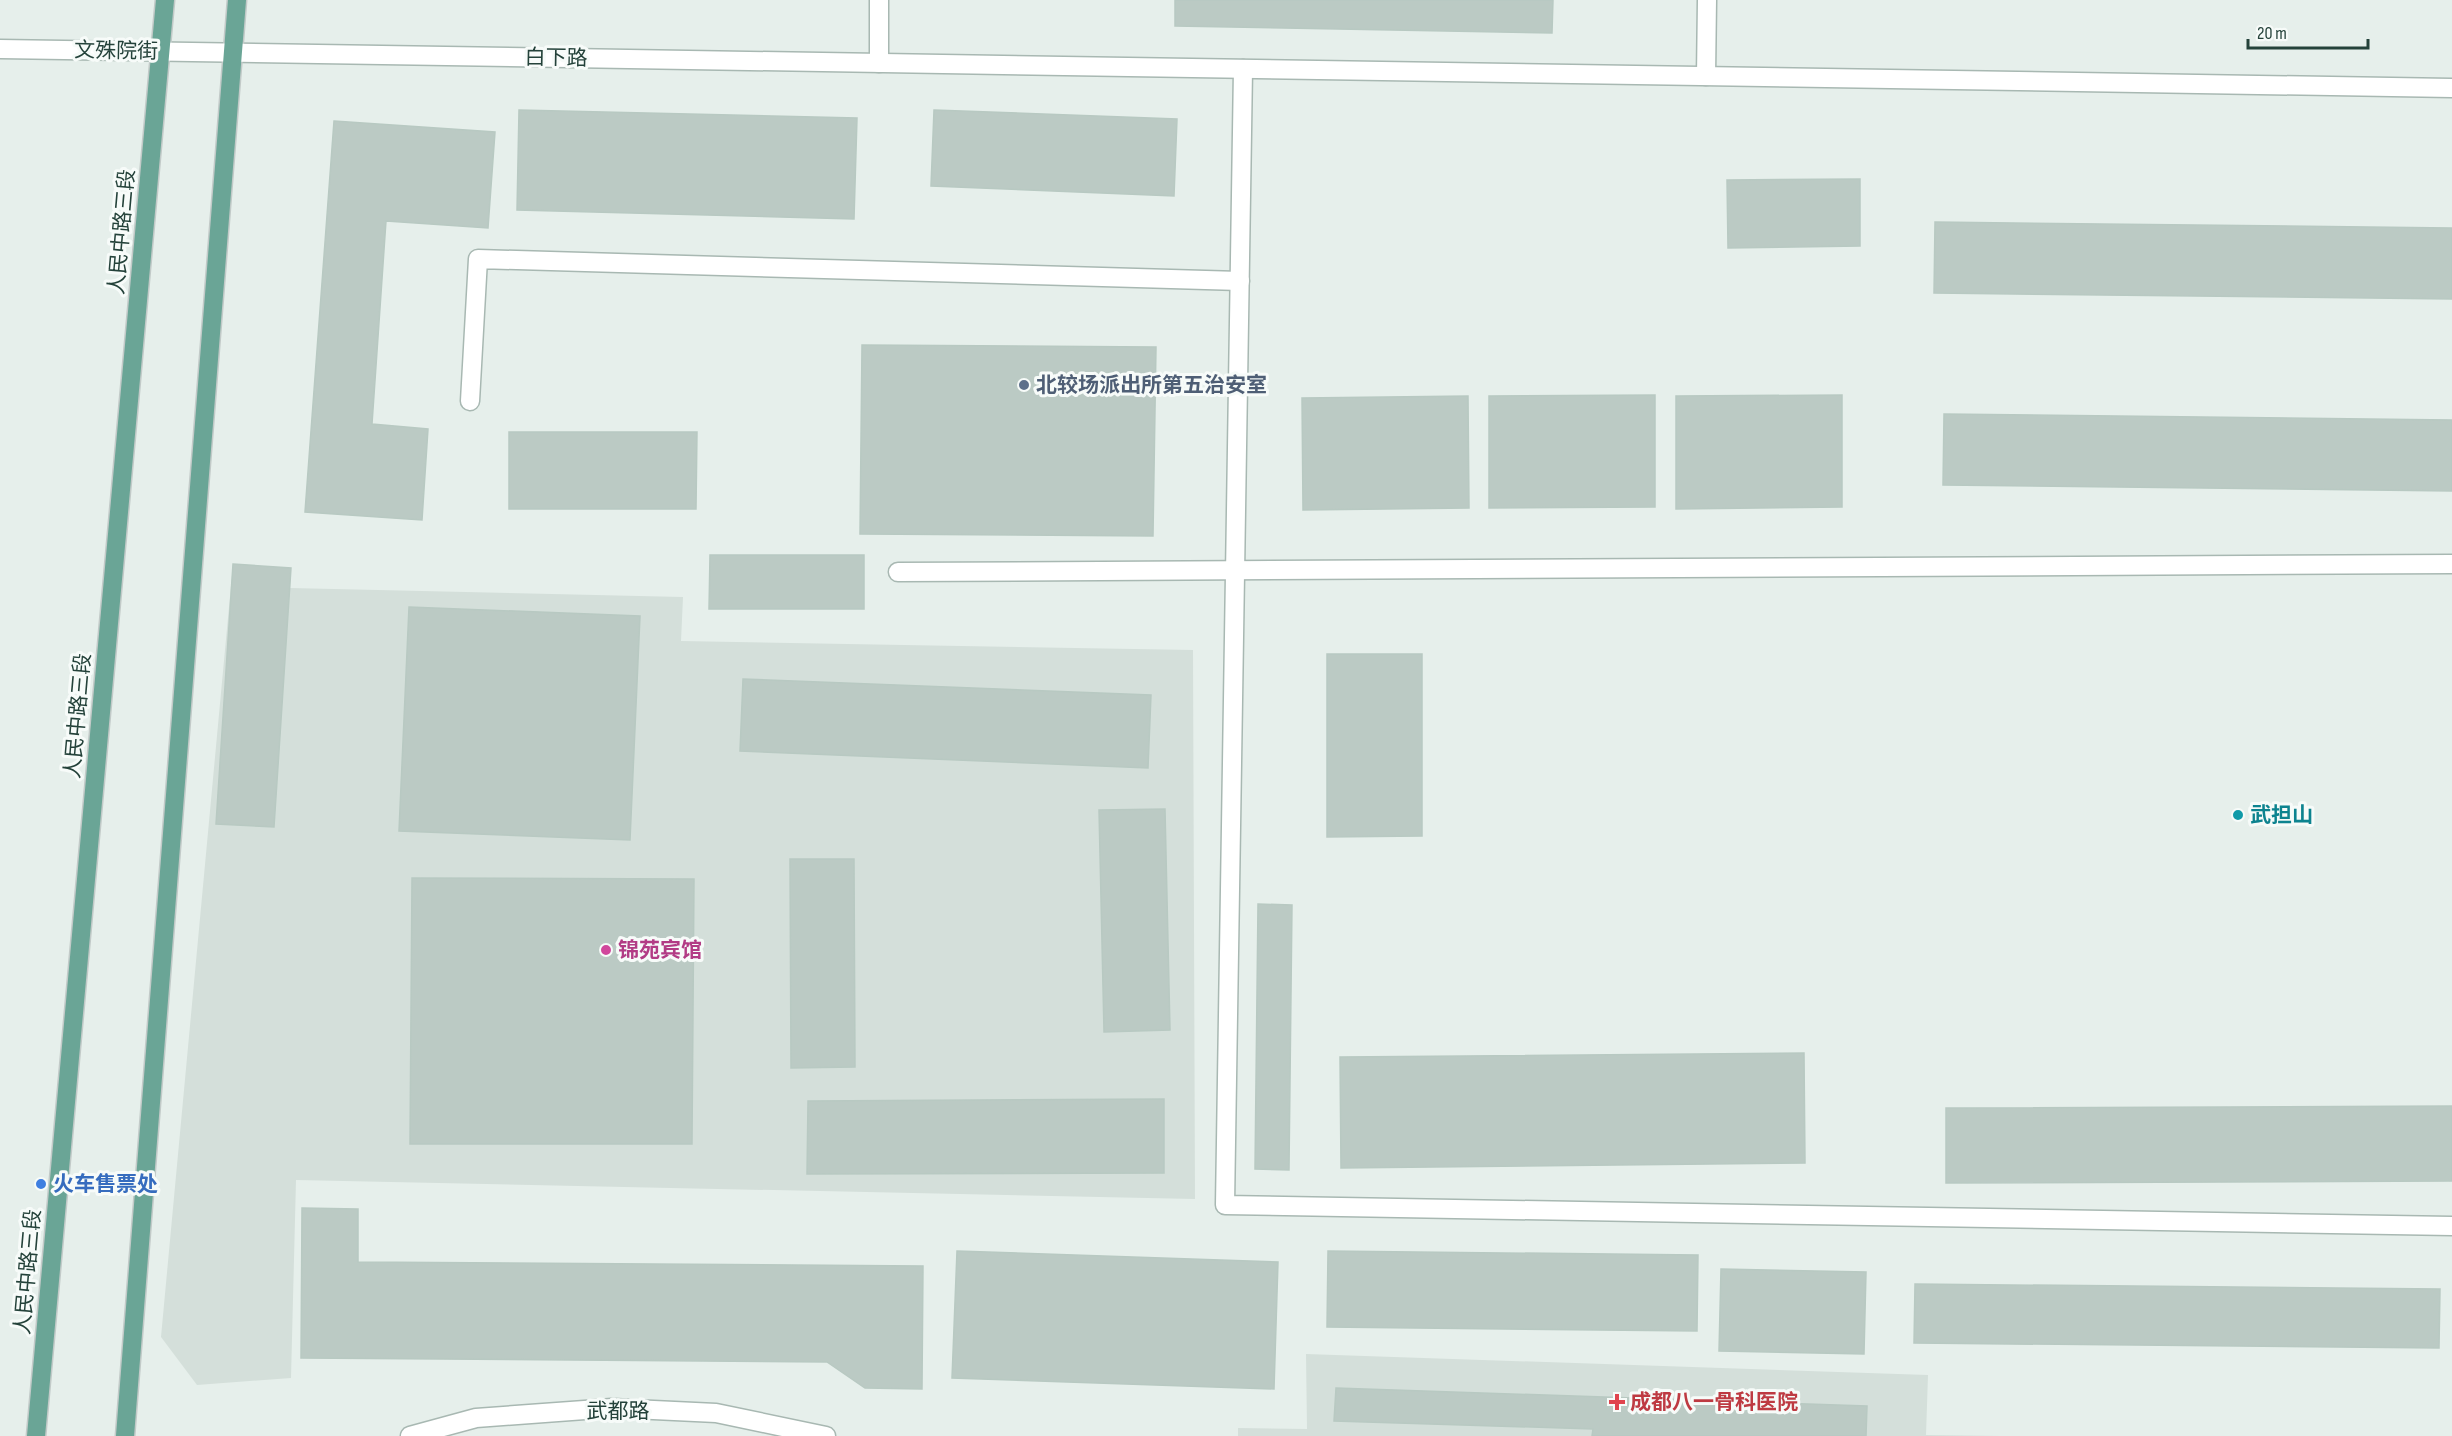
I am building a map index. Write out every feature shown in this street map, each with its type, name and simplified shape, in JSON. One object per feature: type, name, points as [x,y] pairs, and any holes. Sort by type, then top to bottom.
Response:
[{"type":"main road","name":"人民中路三段","points":[[36,1436],[165,0]]},
{"type":"main road","points":[[125,1436],[237,0]]},
{"type":"street","points":[[879,0],[879,63]]},
{"type":"street","points":[[1706,76],[1707,0]]},
{"type":"street","name":"文殊院街","points":[[0,49],[233,53]]},
{"type":"street","name":"白下路","points":[[233,53],[2452,88]]},
{"type":"street","points":[[1243,69],[1225,1205],[2452,1226]]},
{"type":"street","points":[[470,401],[478,259],[1240,281]]},
{"type":"street","points":[[898,572],[2452,564]]},
{"type":"street","name":"武都路","points":[[410,1436],[476,1418],[612,1408],[716,1413],[825,1436]]},
{"type":"shaded area","name":"锦苑宾馆","points":[[233,564],[291,568],[290,588],[683,597],[681,641],[1193,650],[1195,1199],[296,1180],[291,1378],[197,1385],[161,1337]]},
{"type":"shaded area","name":"成都八一骨科医院","points":[[1306,1354],[1928,1375],[1926,1435],[2000,1436],[1238,1436],[1238,1428],[1307,1429]]},
{"type":"building","points":[[1175,0],[1553,0],[1552,33],[1175,26]]},
{"type":"building","points":[[519,110],[857,118],[854,219],[517,210]]},
{"type":"building","points":[[934,110],[1177,119],[1174,196],[931,186]]},
{"type":"building","points":[[334,121],[495,132],[488,228],[386,221],[372,424],[428,429],[422,520],[305,512]]},
{"type":"building","points":[[1860,179],[1860,246],[1728,248],[1727,180]]},
{"type":"building","points":[[1935,222],[2452,228],[2452,299],[1934,293]]},
{"type":"building","points":[[862,345],[1156,347],[1153,536],[860,534]]},
{"type":"building","points":[[1655,395],[1655,507],[1489,508],[1489,396]]},
{"type":"building","points":[[1842,395],[1842,507],[1676,509],[1676,396]]},
{"type":"building","points":[[1468,396],[1469,508],[1303,510],[1302,398]]},
{"type":"building","points":[[1944,414],[2452,420],[2452,491],[1943,485]]},
{"type":"building","points":[[509,432],[697,432],[696,509],[509,509]]},
{"type":"building","points":[[710,555],[864,555],[864,609],[709,609]]},
{"type":"building","points":[[233,564],[291,568],[274,827],[216,824]]},
{"type":"building","points":[[409,607],[640,616],[630,840],[399,831]]},
{"type":"building","points":[[1327,654],[1422,654],[1422,836],[1327,837]]},
{"type":"building","points":[[743,679],[1151,695],[1148,768],[740,751]]},
{"type":"building","points":[[1165,809],[1170,1030],[1104,1032],[1099,810]]},
{"type":"building","points":[[790,859],[854,859],[855,1067],[791,1068]]},
{"type":"building","points":[[412,878],[694,879],[692,1144],[410,1144]]},
{"type":"building","points":[[1258,904],[1292,905],[1289,1170],[1255,1169]]},
{"type":"building","points":[[1804,1053],[1805,1163],[1341,1168],[1340,1057]]},
{"type":"building","points":[[1164,1099],[1164,1173],[807,1174],[808,1101]]},
{"type":"building","points":[[2452,1106],[2452,1181],[1946,1183],[1946,1108]]},
{"type":"building","points":[[302,1208],[358,1209],[358,1262],[923,1266],[922,1389],[865,1388],[827,1362],[301,1358]]},
{"type":"building","points":[[957,1251],[1278,1262],[1274,1389],[952,1378]]},
{"type":"building","points":[[1328,1251],[1698,1255],[1697,1331],[1327,1327]]},
{"type":"building","points":[[1721,1269],[1866,1272],[1864,1354],[1719,1351]]},
{"type":"building","points":[[1915,1284],[2440,1289],[2439,1348],[1914,1343]]},
{"type":"building","points":[[1336,1388],[1867,1406],[1866,1436],[1592,1436],[1593,1429],[1334,1421]]},
{"type":"place","name":"北较场派出所第五治安室","points":[[1024,385]]},
{"type":"place","name":"武担山","points":[[2238,815]]},
{"type":"place","name":"锦苑宾馆","points":[[606,950]]},
{"type":"place","name":"火车售票处","points":[[41,1184]]},
{"type":"place","name":"成都八一骨科医院","points":[[1617,1402]]}]
